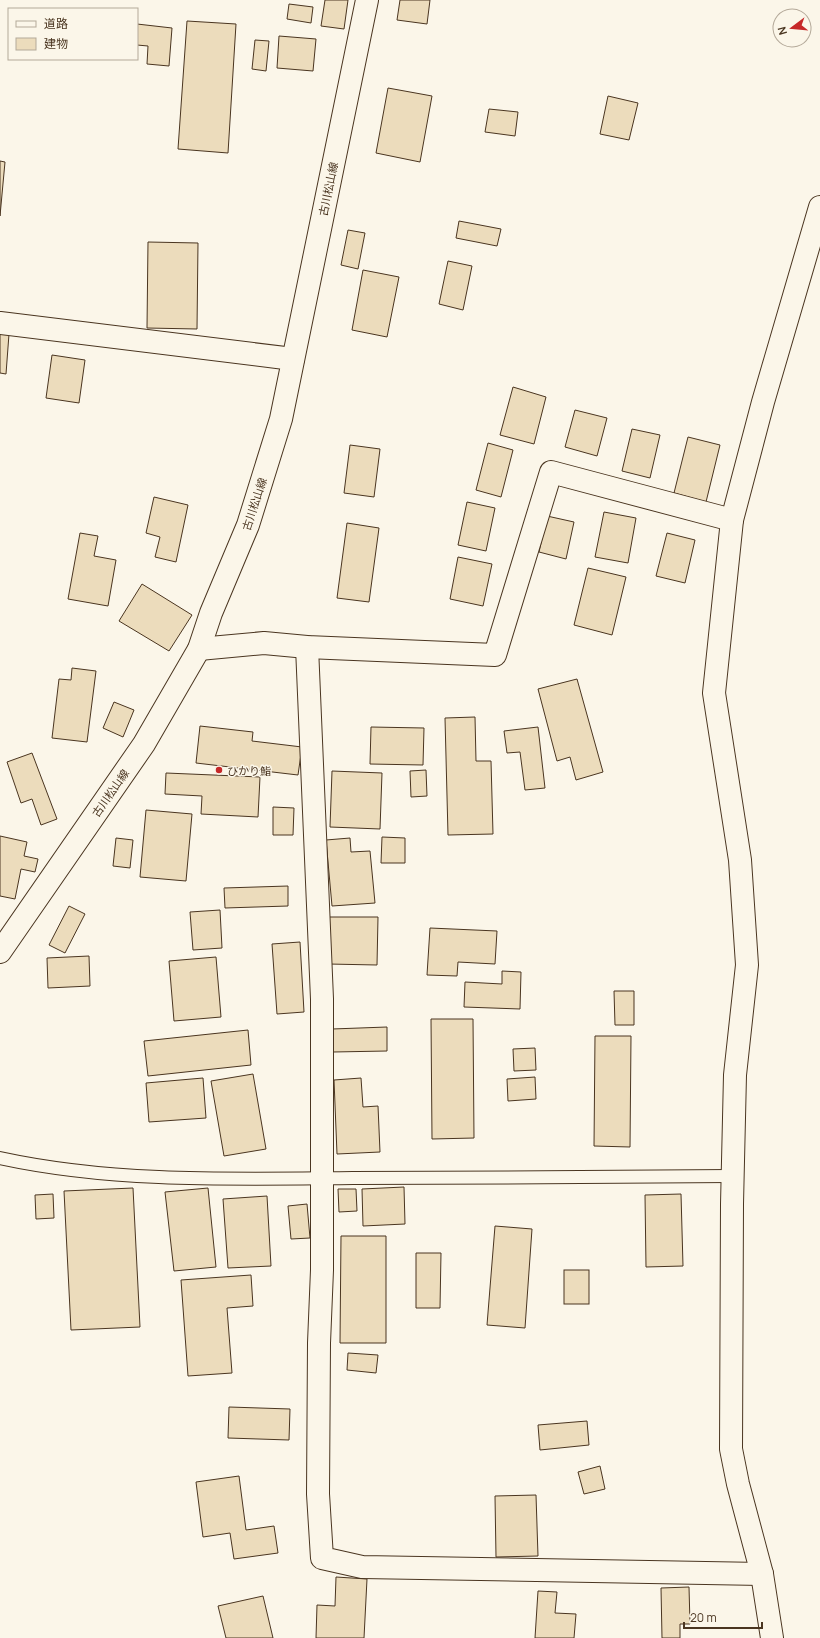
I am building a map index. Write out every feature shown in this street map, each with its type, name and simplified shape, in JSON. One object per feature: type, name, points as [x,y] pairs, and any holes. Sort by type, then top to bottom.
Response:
[{"type":"street","name":"古川松山線","points":[[0,952],[144,744],[199,649],[211,613],[248,525],[281,420],[367,0]]},
{"type":"street","points":[[772,1638],[762,1574],[738,1484],[731,1449],[732,1176],[735,1075],[747,965],[740,860],[714,693],[732,520],[762,402],[820,207]]},
{"type":"street","points":[[0,323],[293,359]]},
{"type":"street","points":[[199,649],[264,643],[307,647],[495,655],[550,472],[732,520]]},
{"type":"street","points":[[307,647],[322,999],[322,1270],[319,1344],[318,1494],[322,1558],[362,1567],[762,1574]]},
{"type":"lane","points":[[0,1158],[41,1166],[159,1178],[322,1179],[732,1176]]},
{"type":"building","points":[[325,0],[348,0],[344,29],[321,26]]},
{"type":"building","points":[[400,0],[430,0],[427,24],[397,20]]},
{"type":"building","points":[[289,4],[313,7],[311,23],[287,19]]},
{"type":"building","points":[[187,21],[236,24],[228,153],[178,149]]},
{"type":"building","points":[[138,24],[172,28],[169,66],[147,64],[148,46],[138,45]]},
{"type":"building","points":[[279,36],[316,39],[313,71],[277,68]]},
{"type":"building","points":[[255,40],[269,41],[266,71],[252,69]]},
{"type":"building","points":[[388,88],[432,96],[420,162],[376,153]]},
{"type":"building","points":[[608,96],[638,103],[629,140],[600,134]]},
{"type":"building","points":[[489,109],[518,112],[515,136],[485,132]]},
{"type":"building","points":[[0,161],[5,162],[0,216]]},
{"type":"building","points":[[459,221],[501,229],[497,246],[456,238]]},
{"type":"building","points":[[348,230],[365,233],[358,269],[341,265]]},
{"type":"building","points":[[148,242],[198,243],[197,329],[147,328]]},
{"type":"building","points":[[448,261],[472,266],[463,310],[439,304]]},
{"type":"building","points":[[363,270],[399,277],[387,337],[352,330]]},
{"type":"building","points":[[0,334],[9,334],[6,374],[0,373]]},
{"type":"building","points":[[52,355],[85,360],[79,403],[46,398]]},
{"type":"building","points":[[513,387],[546,397],[534,444],[500,435]]},
{"type":"building","points":[[575,410],[607,418],[597,456],[565,447]]},
{"type":"building","points":[[632,429],[660,435],[650,478],[622,471]]},
{"type":"building","points":[[688,437],[720,445],[706,502],[674,493]]},
{"type":"building","points":[[488,443],[513,450],[501,497],[476,490]]},
{"type":"building","points":[[350,445],[380,449],[374,497],[344,493]]},
{"type":"building","points":[[154,497],[188,505],[176,562],[155,557],[160,537],[146,533]]},
{"type":"building","points":[[467,502],[495,508],[486,551],[458,545]]},
{"type":"building","points":[[604,512],[636,518],[628,563],[595,557]]},
{"type":"building","points":[[547,516],[574,522],[566,559],[539,552]]},
{"type":"building","points":[[347,523],[379,528],[369,602],[337,598]]},
{"type":"building","points":[[80,533],[98,536],[94,556],[116,560],[108,606],[68,599]]},
{"type":"building","points":[[667,533],[695,540],[685,583],[656,576]]},
{"type":"building","points":[[458,557],[492,564],[483,606],[450,599]]},
{"type":"building","points":[[588,568],[626,577],[612,635],[574,625]]},
{"type":"building","points":[[142,584],[192,615],[169,651],[119,621]]},
{"type":"building","points":[[72,668],[96,671],[87,742],[52,738],[59,679],[71,680]]},
{"type":"building","points":[[577,679],[603,772],[576,780],[570,757],[557,761],[538,689]]},
{"type":"building","points":[[114,702],[134,710],[123,737],[103,728]]},
{"type":"building","points":[[475,717],[476,761],[491,761],[493,834],[448,835],[445,718]]},
{"type":"building","points":[[200,726],[253,732],[252,741],[302,747],[298,775],[196,763]]},
{"type":"building","points":[[371,727],[424,728],[423,765],[370,764]]},
{"type":"building","points":[[538,727],[545,788],[525,790],[520,752],[507,753],[504,731]]},
{"type":"building","points":[[32,753],[57,819],[41,825],[32,799],[21,803],[7,762]]},
{"type":"building","points":[[426,770],[427,796],[411,797],[410,771]]},
{"type":"building","points":[[332,771],[382,773],[380,829],[330,827]]},
{"type":"building","points":[[166,773],[260,777],[258,817],[201,814],[202,796],[165,794]]},
{"type":"building","points":[[273,807],[294,808],[293,835],[273,835]]},
{"type":"building","points":[[146,810],[192,814],[186,881],[140,877]]},
{"type":"building","points":[[0,836],[27,842],[24,856],[38,859],[35,872],[21,869],[15,899],[0,896]]},
{"type":"building","points":[[382,837],[405,838],[405,863],[381,863]]},
{"type":"building","points":[[116,838],[133,840],[130,868],[113,866]]},
{"type":"building","points":[[350,838],[351,852],[370,851],[375,903],[332,906],[326,840]]},
{"type":"building","points":[[288,886],[288,906],[225,908],[224,888]]},
{"type":"building","points":[[69,906],[85,914],[65,953],[49,945]]},
{"type":"building","points":[[220,910],[222,948],[193,950],[190,912]]},
{"type":"building","points":[[328,917],[378,917],[377,965],[328,964]]},
{"type":"building","points":[[430,928],[497,931],[495,964],[458,962],[457,976],[427,975]]},
{"type":"building","points":[[300,942],[304,1012],[277,1014],[272,944]]},
{"type":"building","points":[[89,956],[90,986],[48,988],[47,958]]},
{"type":"building","points":[[216,957],[221,1017],[174,1021],[169,961]]},
{"type":"building","points":[[502,971],[521,972],[520,1009],[464,1007],[465,982],[502,984]]},
{"type":"building","points":[[614,991],[634,991],[634,1025],[615,1025]]},
{"type":"building","points":[[431,1019],[473,1019],[474,1138],[432,1139]]},
{"type":"building","points":[[387,1027],[387,1051],[333,1052],[332,1029]]},
{"type":"building","points":[[248,1030],[251,1065],[148,1076],[144,1041]]},
{"type":"building","points":[[595,1036],[631,1036],[630,1147],[594,1146]]},
{"type":"building","points":[[535,1048],[536,1070],[514,1071],[513,1049]]},
{"type":"building","points":[[253,1074],[266,1149],[224,1156],[211,1081]]},
{"type":"building","points":[[535,1077],[536,1099],[508,1101],[507,1079]]},
{"type":"building","points":[[203,1078],[206,1118],[149,1122],[146,1083]]},
{"type":"building","points":[[361,1078],[363,1107],[378,1106],[380,1152],[337,1154],[334,1080]]},
{"type":"building","points":[[404,1187],[405,1224],[363,1226],[362,1189]]},
{"type":"building","points":[[133,1188],[140,1327],[71,1330],[64,1191]]},
{"type":"building","points":[[208,1188],[216,1267],[174,1271],[165,1192]]},
{"type":"building","points":[[338,1189],[356,1189],[357,1211],[339,1212]]},
{"type":"building","points":[[53,1194],[54,1218],[36,1219],[35,1195]]},
{"type":"building","points":[[681,1194],[683,1266],[646,1267],[645,1195]]},
{"type":"building","points":[[267,1196],[271,1266],[228,1268],[223,1199]]},
{"type":"building","points":[[307,1204],[310,1238],[291,1239],[288,1206]]},
{"type":"building","points":[[495,1226],[532,1229],[525,1328],[487,1325]]},
{"type":"building","points":[[341,1236],[386,1236],[386,1343],[340,1343]]},
{"type":"building","points":[[416,1253],[441,1253],[440,1308],[416,1308]]},
{"type":"building","points":[[564,1270],[589,1270],[589,1304],[564,1304]]},
{"type":"building","points":[[251,1275],[253,1306],[227,1308],[232,1373],[188,1376],[181,1280]]},
{"type":"building","points":[[348,1353],[378,1355],[376,1373],[347,1370]]},
{"type":"building","points":[[229,1407],[290,1409],[289,1440],[228,1438]]},
{"type":"building","points":[[587,1421],[589,1445],[540,1450],[538,1425]]},
{"type":"building","points":[[600,1466],[605,1489],[584,1494],[578,1472]]},
{"type":"building","points":[[239,1476],[246,1530],[274,1526],[278,1553],[234,1559],[230,1533],[203,1537],[196,1482]]},
{"type":"building","points":[[536,1495],[538,1556],[496,1557],[495,1496]]},
{"type":"building","points":[[336,1577],[367,1579],[364,1638],[316,1638],[317,1605],[335,1606]]},
{"type":"building","points":[[689,1587],[690,1624],[680,1624],[680,1638],[662,1638],[661,1588]]},
{"type":"building","points":[[538,1591],[557,1592],[555,1613],[576,1614],[574,1638],[535,1638]]},
{"type":"building","points":[[263,1596],[273,1638],[226,1638],[218,1606]]},
{"type":"place","name":"ひかり鮨","points":[[219,770]]}]
